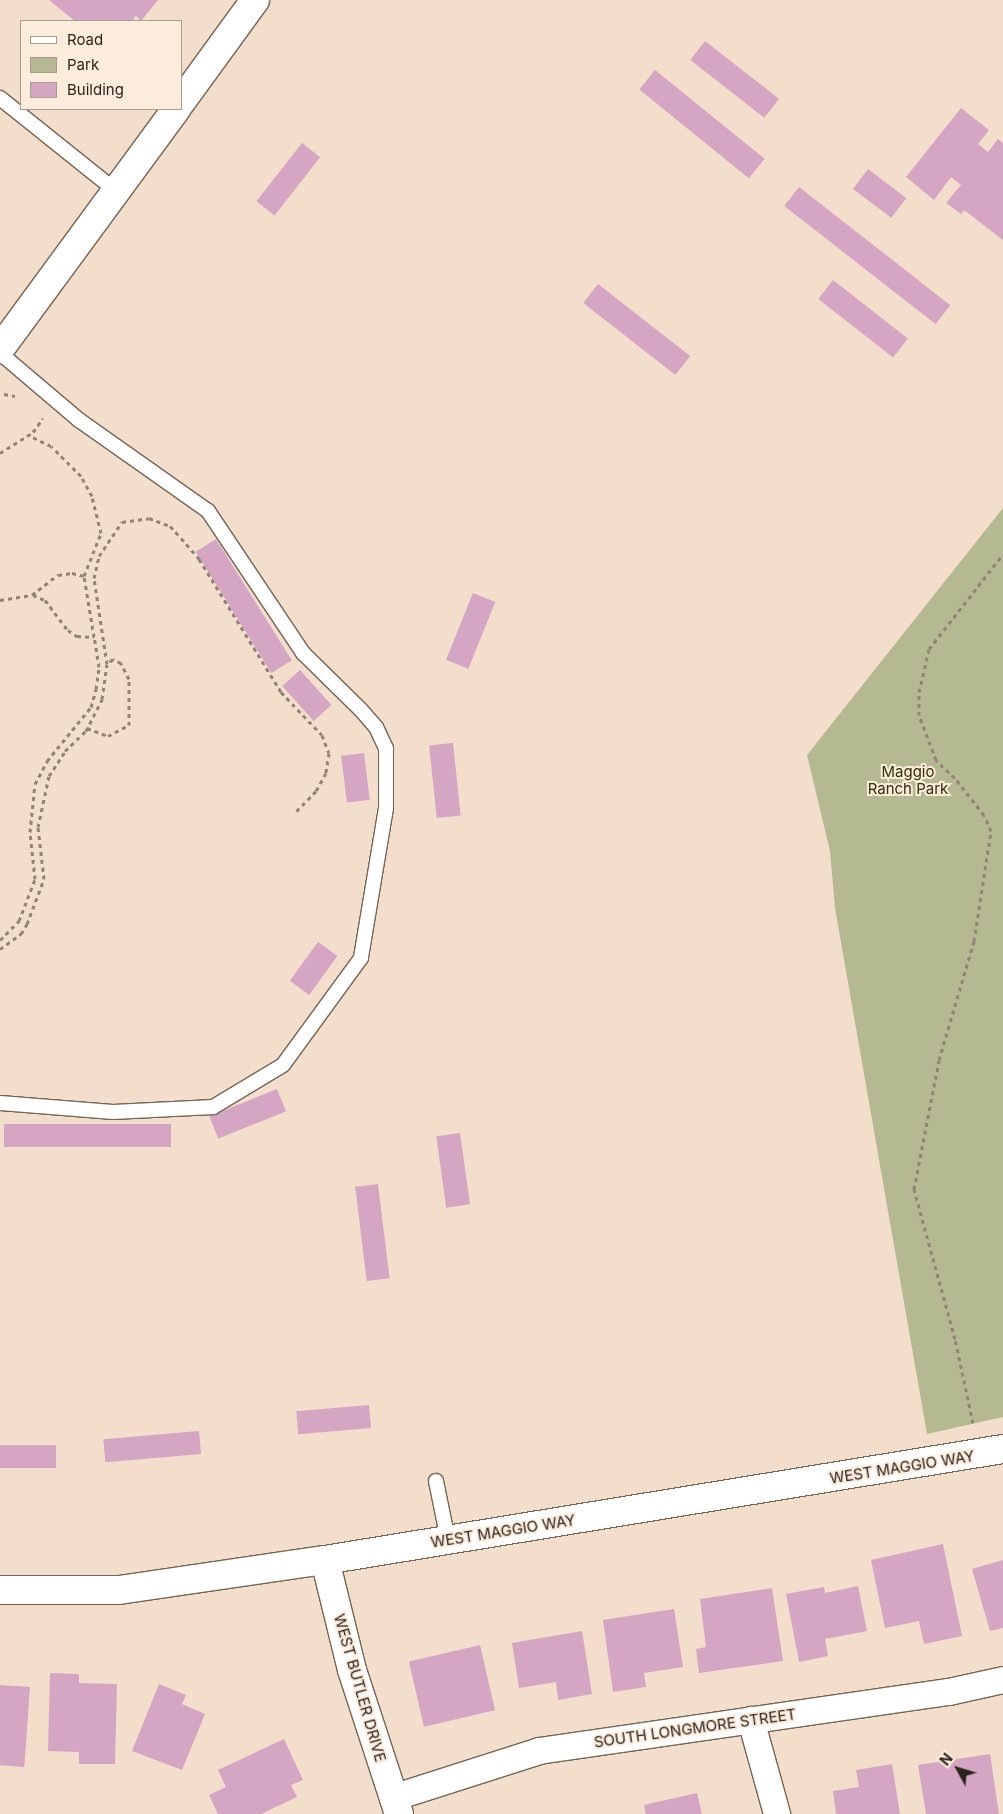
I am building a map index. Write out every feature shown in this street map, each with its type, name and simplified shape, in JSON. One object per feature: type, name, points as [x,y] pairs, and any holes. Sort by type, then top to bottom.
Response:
[{"type":"street","points":[[182,101],[255,0]]},
{"type":"street","points":[[0,351],[175,110]]},
{"type":"street","name":"WEST MAGGIO WAY","points":[[0,1590],[118,1590],[325,1560],[1003,1449]]},
{"type":"street","name":"WEST BUTLER DRIVE","points":[[325,1560],[352,1670],[396,1806]]},
{"type":"street","name":"SOUTH LONGMORE STREET","points":[[396,1806],[539,1751],[949,1692],[1003,1680]]},
{"type":"street","points":[[751,1720],[777,1814]]},
{"type":"lane","points":[[0,98],[116,191]]},
{"type":"lane","points":[[0,351],[79,420],[208,511],[303,653],[376,727],[386,748],[386,808],[361,958],[283,1065],[213,1107],[113,1112],[0,1103]]},
{"type":"lane","points":[[436,1481],[448,1540]]},
{"type":"path","points":[[4,394],[20,397]]},
{"type":"path","points":[[0,453],[28,435],[44,420],[43,416]]},
{"type":"path","points":[[0,940],[20,921],[35,879],[30,832],[35,784],[47,761],[91,707],[99,667],[84,576],[101,532],[92,496],[81,476],[65,459],[28,435]]},
{"type":"path","points":[[0,949],[24,929],[44,880],[38,827],[46,783],[65,751],[87,728],[102,699],[108,664],[94,578],[99,556],[122,522],[149,518],[170,526],[198,560],[281,692],[327,743],[326,774],[316,791],[297,811]]},
{"type":"path","points":[[973,1423],[955,1339],[937,1282],[914,1189],[939,1060],[974,941],[991,831],[984,815],[955,778],[936,760],[919,715],[919,692],[929,649],[1003,554]]},
{"type":"path","points":[[0,600],[32,595],[58,575],[72,573],[84,576]]},
{"type":"path","points":[[32,595],[45,600],[68,630],[77,636],[94,637]]},
{"type":"path","points":[[87,728],[108,736],[128,725],[129,678],[120,663],[113,660],[108,664]]},
{"type":"green space","name":"Maggio Ranch Park","points":[[1003,508],[1003,1417],[927,1434],[835,908],[830,851],[807,755]]},
{"type":"building","points":[[49,0],[158,0],[142,20],[136,16],[133,20],[74,20]]},
{"type":"building","points":[[705,41],[779,99],[764,118],[690,60]]},
{"type":"building","points":[[655,70],[765,159],[749,178],[639,89]]},
{"type":"building","points":[[961,108],[989,130],[978,144],[988,152],[998,139],[1003,143],[1003,240],[964,210],[961,214],[946,203],[961,185],[951,177],[934,200],[906,177]]},
{"type":"building","points":[[302,143],[320,157],[275,215],[256,201]]},
{"type":"building","points":[[868,169],[906,198],[891,218],[853,189]]},
{"type":"building","points":[[799,187],[950,305],[936,324],[784,206]]},
{"type":"building","points":[[833,280],[908,338],[893,357],[818,299]]},
{"type":"building","points":[[598,284],[690,356],[675,375],[583,303]]},
{"type":"building","points":[[216,539],[292,660],[271,673],[196,552]]},
{"type":"building","points":[[473,593],[495,602],[468,669],[446,660]]},
{"type":"building","points":[[300,670],[331,705],[314,721],[282,686]]},
{"type":"building","points":[[453,743],[461,816],[437,818],[429,746]]},
{"type":"building","points":[[364,753],[370,800],[347,802],[341,756]]},
{"type":"building","points":[[318,942],[337,956],[309,995],[290,981]]},
{"type":"building","points":[[277,1089],[286,1111],[218,1139],[209,1116]]},
{"type":"building","points":[[4,1124],[171,1124],[171,1147],[4,1147]]},
{"type":"building","points":[[460,1133],[470,1204],[446,1208],[436,1136]]},
{"type":"building","points":[[378,1184],[390,1278],[367,1281],[355,1187]]},
{"type":"building","points":[[369,1405],[371,1428],[298,1434],[296,1411]]},
{"type":"building","points":[[199,1431],[201,1454],[105,1462],[103,1439]]},
{"type":"building","points":[[0,1445],[56,1445],[56,1468],[0,1468]]},
{"type":"building","points":[[943,1544],[962,1636],[924,1644],[919,1621],[885,1628],[871,1560]]},
{"type":"building","points":[[1003,1560],[1003,1628],[990,1631],[972,1569]]},
{"type":"building","points":[[858,1586],[867,1631],[825,1639],[828,1656],[799,1662],[786,1594],[824,1587],[825,1593]]},
{"type":"building","points":[[772,1588],[783,1661],[699,1673],[696,1649],[706,1647],[700,1599]]},
{"type":"building","points":[[674,1609],[683,1667],[644,1673],[646,1687],[613,1692],[603,1620]]},
{"type":"building","points":[[582,1631],[592,1694],[558,1700],[556,1682],[519,1688],[512,1643]]},
{"type":"building","points":[[480,1645],[495,1710],[424,1727],[409,1661]]},
{"type":"building","points":[[50,1673],[79,1674],[79,1683],[117,1684],[115,1764],[79,1764],[79,1752],[48,1751]]},
{"type":"building","points":[[159,1684],[186,1695],[182,1704],[205,1714],[182,1770],[132,1751]]},
{"type":"building","points":[[0,1685],[30,1687],[24,1767],[0,1765]]},
{"type":"building","points":[[284,1739],[303,1780],[291,1785],[297,1797],[261,1814],[218,1814],[209,1795],[226,1787],[218,1770]]},
{"type":"building","points":[[990,1754],[999,1814],[926,1814],[918,1765]]},
{"type":"building","points":[[892,1764],[900,1814],[836,1814],[833,1791],[859,1787],[856,1770]]},
{"type":"building","points":[[697,1793],[702,1814],[646,1814],[644,1805]]}]
